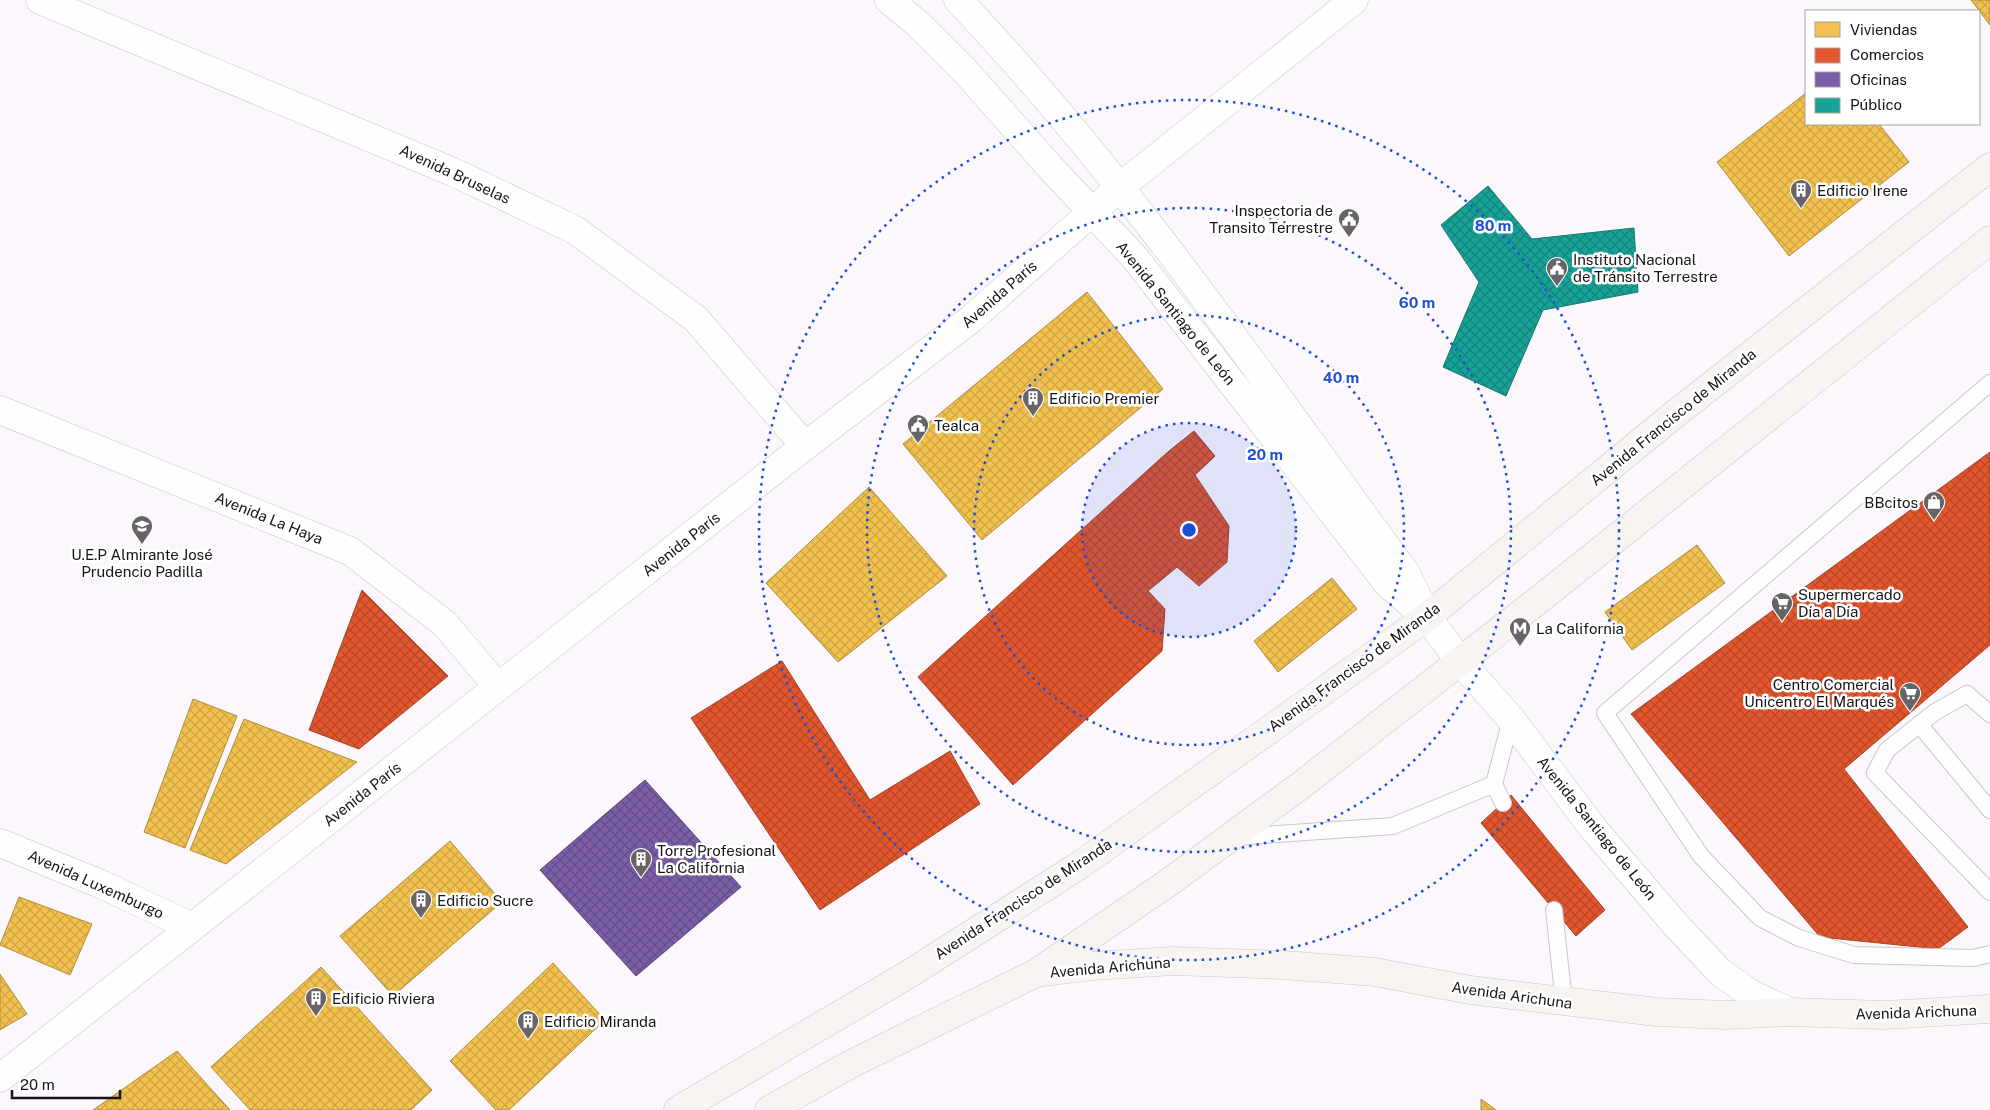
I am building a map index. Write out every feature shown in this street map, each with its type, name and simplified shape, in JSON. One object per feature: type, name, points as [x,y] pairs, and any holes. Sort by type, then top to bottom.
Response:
[{"type":"main road","name":"Avenida Francisco de Miranda","points":[[678,1110],[908,974],[1080,865],[1427,617],[1675,414],[1990,167]]},
{"type":"main road","points":[[769,1110],[851,1064],[1036,973],[1168,883],[1231,837],[1531,606],[1990,240]]},
{"type":"main road","name":"Avenida Arichuna","points":[[1036,973],[1093,966],[1173,961],[1283,965],[1375,972],[1470,990],[1564,1002],[1686,1013],[1725,1015],[1790,1012],[1885,1015],[1990,1010]]},
{"type":"street","name":"Avenida Bruselas","points":[[40,0],[453,172],[575,230],[696,319],[806,446]]},
{"type":"street","name":"Avenida Santiago de León","points":[[889,0],[918,24],[965,71],[1136,258],[1388,584],[1427,617]]},
{"type":"street","name":"Avenida Santiago de León","points":[[958,0],[997,41],[1120,187],[1405,572],[1427,617],[1460,661],[1511,719],[1592,827],[1675,924],[1720,972],[1751,994],[1790,1012]]},
{"type":"street","name":"Avenida París","points":[[0,1078],[806,446],[971,319],[1091,211],[1354,0]]},
{"type":"street","name":"Avenida La Haya","points":[[0,410],[350,551],[445,624],[498,687]]},
{"type":"street","name":"Avenida Luxemburgo","points":[[0,843],[103,885],[192,927]]},
{"type":"lane","points":[[1990,383],[1604,713],[1701,856],[1760,918],[1799,938],[1854,955],[1973,958],[1990,954]]},
{"type":"lane","points":[[1990,714],[1967,694],[1935,712],[1887,750],[1875,773],[1990,892]]},
{"type":"lane","points":[[1503,803],[1494,784],[1511,719]]},
{"type":"lane","points":[[1919,724],[1990,810]]},
{"type":"lane","points":[[1231,837],[1393,826],[1494,784]]},
{"type":"lane","points":[[1554,910],[1564,1002]]},
{"type":"building: Viviendas","points":[[1971,0],[1990,0],[1990,25],[1980,10]]},
{"type":"building: Viviendas","name":"Edificio Irene","points":[[1805,94],[1805,125],[1880,125],[1909,162],[1789,256],[1717,162]]},
{"type":"building: Viviendas","name":"Edificio Premier","points":[[1087,292],[1163,389],[982,540],[903,444]]},
{"type":"building: Viviendas","points":[[869,487],[947,576],[838,662],[766,583]]},
{"type":"building: Viviendas","points":[[1697,545],[1725,583],[1632,650],[1605,612]]},
{"type":"building: Viviendas","points":[[1332,578],[1357,609],[1278,672],[1254,641]]},
{"type":"building: Viviendas","points":[[193,699],[237,716],[185,848],[144,832]]},
{"type":"building: Viviendas","points":[[244,719],[357,762],[226,864],[190,850]]},
{"type":"building: Viviendas","name":"Edificio Sucre","points":[[450,841],[502,902],[393,996],[340,936]]},
{"type":"building: Viviendas","points":[[19,897],[92,924],[70,975],[0,945]]},
{"type":"building: Viviendas","name":"Edificio Miranda","points":[[553,963],[605,1020],[509,1110],[496,1110],[450,1061]]},
{"type":"building: Viviendas","name":"Edificio Riviera","points":[[321,967],[432,1090],[411,1110],[250,1110],[211,1067]]},
{"type":"building: Viviendas","points":[[0,974],[27,1014],[0,1030]]},
{"type":"building: Viviendas","points":[[177,1051],[230,1110],[93,1110]]},
{"type":"building: Viviendas","points":[[1481,1099],[1496,1110],[1481,1110]]},
{"type":"building: Comercios","points":[[1194,431],[1215,456],[1195,475],[1229,526],[1227,562],[1199,586],[1177,567],[1148,591],[1165,609],[1162,651],[1013,785],[918,677],[1169,451]]},
{"type":"building: Comercios","points":[[1990,452],[1990,645],[1844,769],[1968,927],[1938,949],[1820,937],[1631,714]]},
{"type":"building: Comercios","points":[[362,590],[448,676],[359,749],[309,730]]},
{"type":"building: Comercios","points":[[782,661],[870,800],[950,751],[980,804],[820,910],[691,718]]},
{"type":"building: Comercios","points":[[1511,795],[1605,910],[1576,936],[1481,823]]},
{"type":"building: Oficinas","name":"Torre Profesional La California","points":[[645,780],[741,887],[636,976],[540,870]]},
{"type":"building: Público","name":"Instituto Nacional de Tránsito Terrestre","points":[[1488,186],[1532,239],[1634,228],[1638,292],[1543,310],[1506,396],[1443,367],[1479,282],[1441,225]]},
{"type":"place","name":"Edificio Irene","points":[[1801,209]]},
{"type":"place","name":"Inspectoria de Transito Terrestre","points":[[1349,238]]},
{"type":"place","name":"Instituto Nacional de Tránsito Terrestre","points":[[1557,287]]},
{"type":"place","name":"Edificio Premier","points":[[1033,417]]},
{"type":"place","name":"Tealca","points":[[918,444]]},
{"type":"place","name":"BBcitos","points":[[1934,521]]},
{"type":"place","name":"U.E.P Almirante José Prudencio Padilla","points":[[142,545]]},
{"type":"place","name":"Supermercado Día a Día","points":[[1782,622]]},
{"type":"place","name":"La California","points":[[1520,647]]},
{"type":"place","name":"Centro Comercial Unicentro El Marqués","points":[[1910,712]]},
{"type":"place","name":"Torre Profesional La California","points":[[641,878]]},
{"type":"place","name":"Edificio Sucre","points":[[421,919]]},
{"type":"place","name":"Edificio Riviera","points":[[316,1017]]},
{"type":"place","name":"Edificio Miranda","points":[[528,1040]]}]
